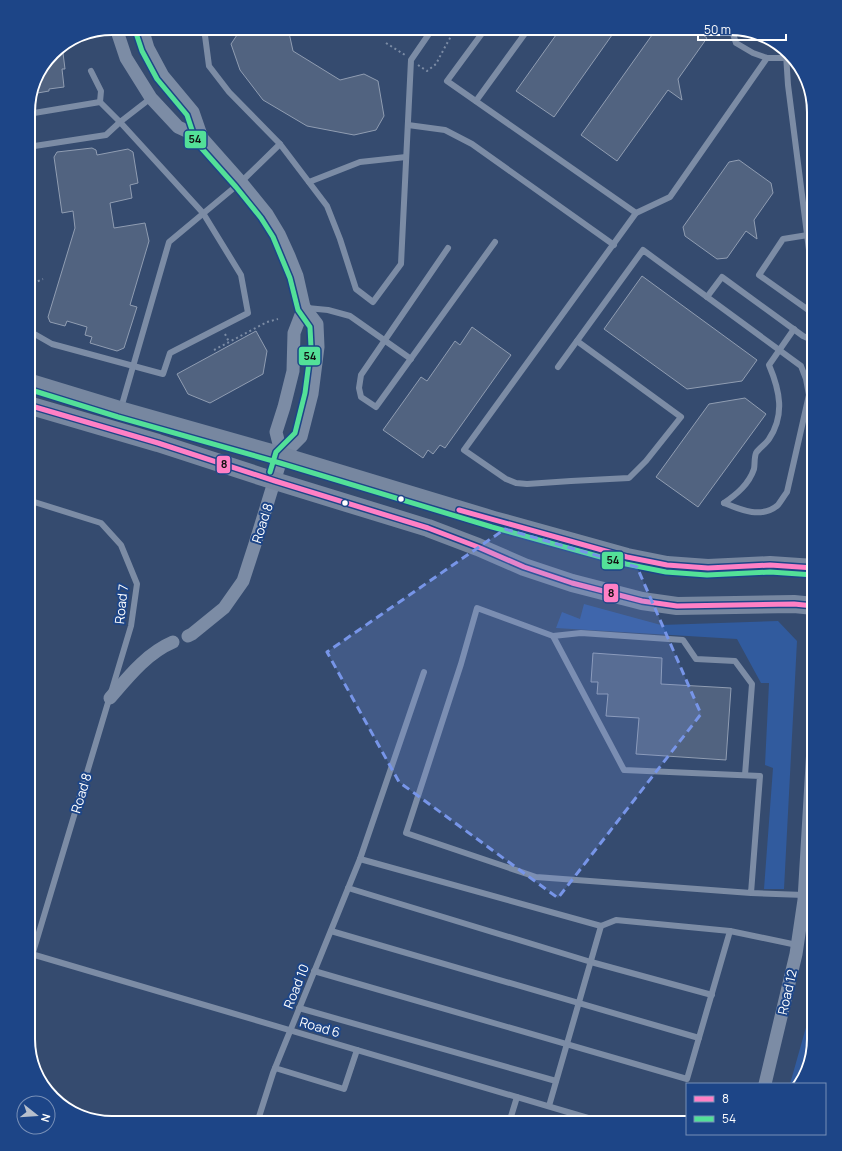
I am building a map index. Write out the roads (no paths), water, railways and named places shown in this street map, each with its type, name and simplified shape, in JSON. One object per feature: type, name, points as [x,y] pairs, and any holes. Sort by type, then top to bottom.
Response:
[{"type":"main road","points":[[35,384],[627,558],[667,565],[708,568],[770,565],[807,568]]},
{"type":"main road","points":[[35,407],[428,528],[524,567],[572,584],[642,601],[677,606],[794,604],[807,605]]},
{"type":"street","points":[[118,35],[126,58],[151,98],[178,127],[202,138]]},
{"type":"street","points":[[144,35],[148,48],[163,76],[193,112],[202,138],[241,182],[266,214],[279,234],[296,276],[304,307],[317,324],[318,347],[312,394],[301,437],[282,456]]},
{"type":"street","points":[[282,456],[276,432],[293,371],[294,333],[304,307]]},
{"type":"street","name":"Road 8","points":[[188,636],[224,608],[243,580],[282,456]]},
{"type":"street","name":"Road 8","points":[[110,698],[126,679],[146,660],[174,642]]},
{"type":"street","name":"Road 12","points":[[766,1083],[797,945],[804,895],[807,846]]},
{"type":"lane","points":[[205,35],[209,66],[229,92],[280,144],[327,206],[340,239],[356,289],[373,302],[401,264],[411,60],[427,36]]},
{"type":"lane","points":[[481,35],[447,81],[636,213]]},
{"type":"lane","points":[[476,100],[524,35]]},
{"type":"lane","points":[[733,35],[736,43],[753,53],[768,58],[783,57]]},
{"type":"lane","points":[[577,342],[681,417],[646,461],[629,478],[527,484],[516,483],[506,479],[464,450],[636,213],[670,197],[768,58]]},
{"type":"lane","points":[[788,62],[789,93],[807,235],[783,239],[759,275],[807,309]]},
{"type":"lane","points":[[91,71],[101,91],[100,102]]},
{"type":"lane","points":[[35,146],[106,135],[151,98]]},
{"type":"lane","points":[[35,113],[100,102]]},
{"type":"lane","points":[[35,334],[52,344],[163,374],[170,353],[248,313],[241,275],[203,213],[100,102]]},
{"type":"lane","points":[[408,125],[445,130],[472,144],[614,244]]},
{"type":"lane","points":[[120,410],[169,242],[241,182],[280,144]]},
{"type":"lane","points":[[309,182],[360,162],[406,157]]},
{"type":"lane","points":[[448,248],[361,375],[359,388],[361,397],[376,407],[495,242]]},
{"type":"lane","points":[[558,367],[642,250],[801,366],[807,384]]},
{"type":"lane","points":[[707,298],[722,277],[807,338]]},
{"type":"lane","points":[[304,307],[328,310],[350,316],[411,359]]},
{"type":"lane","points":[[794,329],[769,366],[775,378],[778,392],[780,407],[777,424],[768,440],[756,453],[754,469],[748,482],[737,494],[724,503],[746,512],[770,510],[778,504],[787,492],[807,404]]},
{"type":"lane","name":"Road 7","points":[[35,502],[100,523],[121,545],[137,584],[131,626],[110,698]]},
{"type":"lane","points":[[745,775],[752,684],[735,661],[696,659],[682,640],[581,633],[553,636],[477,608],[461,664],[406,833],[536,877],[751,893],[804,895]]},
{"type":"lane","points":[[553,636],[624,770],[760,776],[751,893]]},
{"type":"lane","name":"Road 10","points":[[259,1116],[275,1068],[360,859],[424,672]]},
{"type":"lane","name":"Road 8","points":[[35,937],[110,698]]},
{"type":"lane","points":[[360,859],[601,926],[616,920],[730,931],[797,945]]},
{"type":"lane","points":[[348,888],[591,962],[712,995]]},
{"type":"lane","points":[[549,1106],[601,926]]},
{"type":"lane","points":[[330,931],[699,1038]]},
{"type":"lane","points":[[314,971],[687,1079],[730,931]]},
{"type":"lane","name":"Road 6","points":[[35,954],[582,1116]]},
{"type":"lane","points":[[299,1008],[556,1080]]},
{"type":"lane","points":[[275,1068],[344,1089],[357,1050]]},
{"type":"lane","points":[[511,1116],[517,1097]]}]
